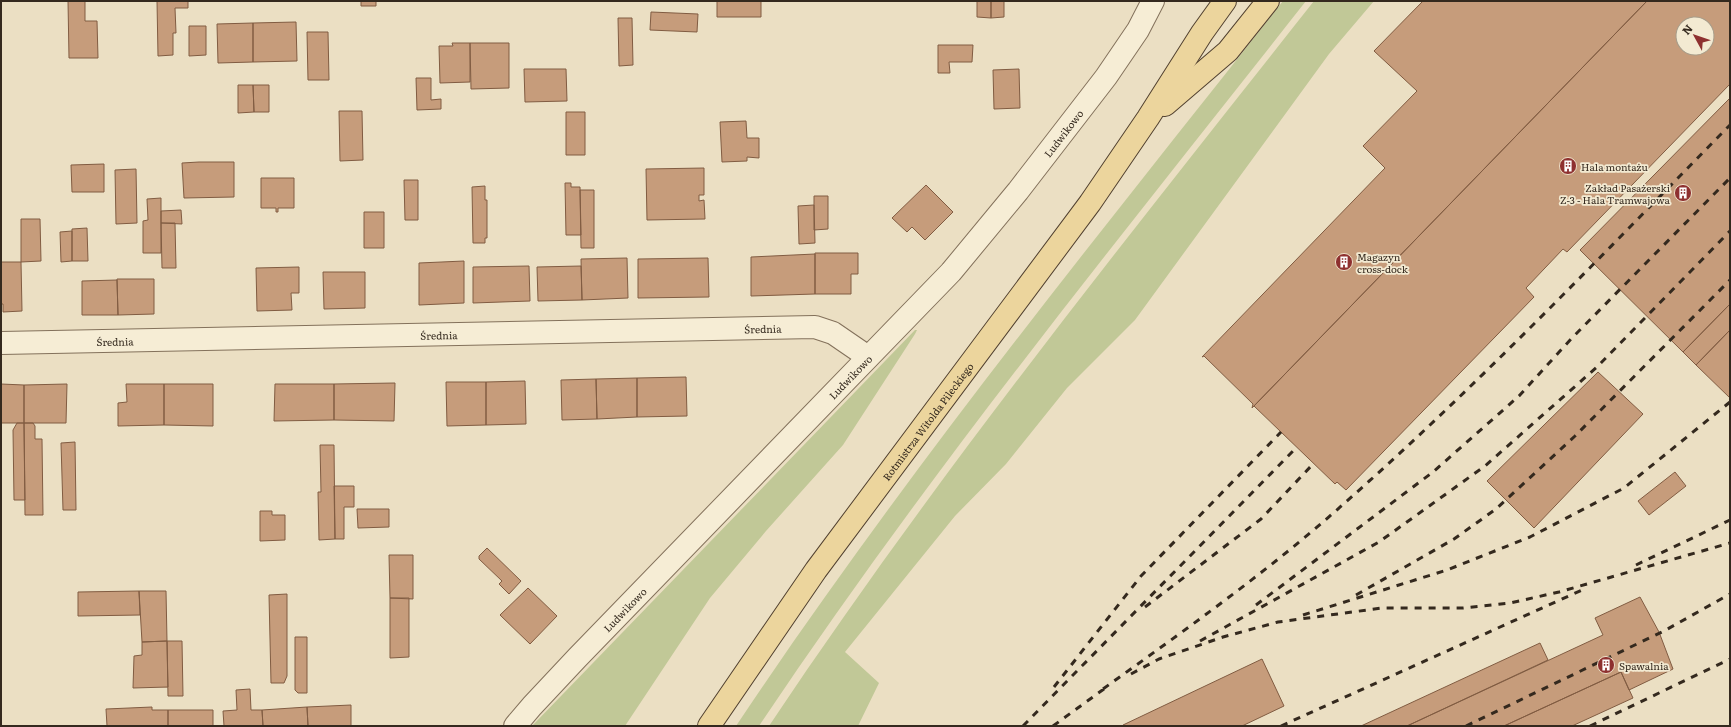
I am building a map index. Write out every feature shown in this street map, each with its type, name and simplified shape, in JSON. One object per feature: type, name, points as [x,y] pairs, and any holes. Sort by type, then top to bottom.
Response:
[{"type":"main road","name":"Rotmistrza Witolda Pileckiego","points":[[709,726],[816,570],[1085,209],[1148,118],[1202,33],[1225,1]]},
{"type":"main road","name":"Rotmistrza Witolda Pileckiego","points":[[1148,118],[1228,51],[1268,1]]},
{"type":"street","name":"Ludwikowo","points":[[515,726],[537,700],[951,272],[1018,191],[1106,77],[1138,30],[1153,1]]},
{"type":"street","name":"Średnia","points":[[1,343],[815,327],[826,329],[837,335],[868,357]]},
{"type":"green space","points":[[1283,1],[1306,1],[1025,358],[889,540],[823,632],[759,726],[736,726],[800,632],[934,448],[1072,268]]},
{"type":"green space","points":[[1314,1],[1374,1],[1329,54],[1135,320],[1067,388],[1006,464],[955,516],[845,652],[879,683],[858,726],[769,726],[833,632],[966,448],[1104,268]]},
{"type":"green space","points":[[915,330],[917,330],[915,334],[843,445],[766,531],[710,598],[625,726],[532,726]]},
{"type":"building","points":[[68,1],[85,1],[85,21],[97,21],[98,58],[69,58]]},
{"type":"building","points":[[157,1],[188,1],[188,8],[175,8],[176,33],[173,33],[173,55],[158,56]]},
{"type":"building","points":[[361,1],[376,1],[376,6],[361,6]]},
{"type":"building","points":[[717,1],[761,1],[761,17],[717,17]]},
{"type":"building","points":[[977,1],[991,1],[991,18],[977,17]]},
{"type":"building","points":[[991,1],[1004,1],[1004,17],[991,18]]},
{"type":"building","name":"Magazyn cross-dock","points":[[1423,1],[1647,1],[1252,408],[1253,404],[1204,356],[1202,357],[1385,168],[1363,146],[1417,91],[1374,51]]},
{"type":"building","name":"Hala montażu","points":[[1647,1],[1730,1],[1730,84],[1567,252],[1563,249],[1526,288],[1534,297],[1346,490],[1337,482],[1335,484],[1254,406]]},
{"type":"building","points":[[651,12],[698,14],[697,32],[650,30]]},
{"type":"building","points":[[618,18],[632,18],[633,65],[619,66]]},
{"type":"building","points":[[296,22],[297,61],[253,62],[253,23]]},
{"type":"building","points":[[253,23],[253,62],[218,63],[217,24]]},
{"type":"building","points":[[189,26],[206,26],[206,55],[189,56]]},
{"type":"building","points":[[307,32],[328,32],[329,80],[308,80]]},
{"type":"building","points":[[452,43],[470,43],[470,82],[440,83],[439,46],[453,46]]},
{"type":"building","points":[[470,43],[509,43],[509,88],[471,89]]},
{"type":"building","points":[[938,45],[973,45],[972,62],[949,62],[950,73],[938,73]]},
{"type":"building","points":[[524,69],[566,69],[567,101],[525,102]]},
{"type":"building","points":[[1019,69],[1020,108],[994,109],[993,70]]},
{"type":"building","points":[[416,78],[431,78],[431,100],[441,99],[441,109],[417,110]]},
{"type":"building","points":[[238,85],[253,85],[254,112],[238,113]]},
{"type":"building","points":[[253,85],[269,85],[269,112],[254,112]]},
{"type":"building","name":"Zakład Pasażerski Z-3 - Hala Tramwajowa","points":[[1730,98],[1730,304],[1683,352],[1580,250]]},
{"type":"building","points":[[339,111],[362,111],[363,160],[340,161]]},
{"type":"building","points":[[566,112],[585,112],[585,155],[566,155]]},
{"type":"building","points":[[746,121],[747,138],[759,138],[759,158],[747,157],[747,161],[722,162],[720,122]]},
{"type":"building","points":[[234,162],[234,197],[184,198],[182,163]]},
{"type":"building","points":[[104,164],[104,192],[72,192],[71,165]]},
{"type":"building","points":[[704,168],[704,195],[699,195],[699,201],[704,200],[705,219],[647,220],[646,169]]},
{"type":"building","points":[[136,169],[137,223],[116,224],[115,170]]},
{"type":"building","points":[[261,178],[294,178],[294,208],[278,208],[278,212],[276,212],[276,208],[261,208]]},
{"type":"building","points":[[404,180],[418,180],[418,220],[405,220]]},
{"type":"building","points":[[565,183],[571,183],[571,187],[580,187],[581,235],[566,235]]},
{"type":"building","points":[[926,185],[953,212],[925,240],[912,227],[907,232],[892,218]]},
{"type":"building","points":[[485,186],[485,200],[487,200],[487,238],[485,238],[485,243],[473,243],[472,187]]},
{"type":"building","points":[[580,190],[594,190],[594,248],[581,248]]},
{"type":"building","points":[[814,196],[828,196],[828,229],[814,230]]},
{"type":"building","points":[[161,198],[161,253],[143,253],[143,221],[148,220],[147,199]]},
{"type":"building","points":[[814,205],[815,243],[799,244],[798,206]]},
{"type":"building","points":[[181,210],[182,224],[161,223],[161,211]]},
{"type":"building","points":[[364,212],[384,212],[384,248],[364,248]]},
{"type":"building","points":[[21,219],[40,219],[41,261],[21,262]]},
{"type":"building","points":[[161,223],[175,223],[176,268],[162,268]]},
{"type":"building","points":[[87,228],[88,261],[72,261],[72,229]]},
{"type":"building","points":[[72,231],[72,261],[61,262],[60,232]]},
{"type":"building","points":[[815,253],[858,253],[858,274],[851,274],[851,294],[815,294]]},
{"type":"building","points":[[815,254],[815,294],[751,296],[751,257]]},
{"type":"building","points":[[627,258],[628,298],[582,300],[581,259]]},
{"type":"building","points":[[708,258],[709,297],[638,298],[638,259]]},
{"type":"building","points":[[464,261],[464,303],[419,305],[419,263]]},
{"type":"building","points":[[1,262],[21,262],[22,311],[3,312],[3,304],[1,304]]},
{"type":"building","points":[[529,266],[530,301],[473,303],[473,267]]},
{"type":"building","points":[[581,266],[582,300],[538,301],[537,267]]},
{"type":"building","points":[[299,267],[299,293],[291,293],[292,310],[257,311],[256,268]]},
{"type":"building","points":[[323,272],[365,272],[365,308],[324,309]]},
{"type":"building","points":[[117,279],[154,279],[154,314],[118,315]]},
{"type":"building","points":[[117,280],[118,315],[82,315],[82,281]]},
{"type":"building","points":[[1730,304],[1730,330],[1696,365],[1683,352]]},
{"type":"building","points":[[1730,330],[1730,398],[1696,365]]},
{"type":"building","points":[[1598,372],[1643,414],[1534,528],[1487,481]]},
{"type":"building","points":[[686,377],[687,416],[637,417],[637,378]]},
{"type":"building","points":[[637,378],[637,417],[597,419],[596,379]]},
{"type":"building","points":[[596,379],[597,419],[562,420],[561,380]]},
{"type":"building","points":[[525,381],[526,424],[486,425],[486,382]]},
{"type":"building","points":[[446,382],[486,382],[486,425],[447,426]]},
{"type":"building","points":[[395,383],[394,421],[334,420],[334,384]]},
{"type":"building","points":[[1,384],[24,385],[24,423],[1,423]]},
{"type":"building","points":[[67,384],[66,423],[24,423],[24,385]]},
{"type":"building","points":[[126,384],[164,384],[164,425],[118,426],[118,403],[127,402]]},
{"type":"building","points":[[164,384],[213,384],[213,426],[164,425]]},
{"type":"building","points":[[275,384],[334,384],[334,420],[274,421]]},
{"type":"building","points":[[17,423],[24,423],[25,500],[14,500],[13,430]]},
{"type":"building","points":[[24,423],[33,423],[35,426],[35,439],[42,439],[43,515],[25,515]]},
{"type":"building","points":[[75,442],[76,510],[63,510],[61,443]]},
{"type":"building","points":[[320,445],[334,445],[335,539],[319,540],[318,492],[321,492]]},
{"type":"building","points":[[1675,472],[1686,486],[1649,515],[1638,501]]},
{"type":"building","points":[[334,486],[354,486],[354,507],[344,507],[344,539],[335,539]]},
{"type":"building","points":[[357,509],[389,509],[389,527],[358,528]]},
{"type":"building","points":[[260,511],[272,511],[272,515],[285,515],[285,540],[260,541]]},
{"type":"building","points":[[487,548],[521,581],[509,594],[499,584],[502,581],[479,559],[479,556]]},
{"type":"building","points":[[389,555],[413,555],[413,599],[390,598]]},
{"type":"building","points":[[528,588],[557,616],[530,644],[500,615]]},
{"type":"building","points":[[139,591],[166,591],[167,641],[142,642]]},
{"type":"building","points":[[139,591],[140,615],[78,616],[78,592]]},
{"type":"building","points":[[287,594],[287,676],[284,683],[271,683],[269,595]]},
{"type":"building","name":"Spawalnia","points":[[1640,597],[1659,632],[1673,669],[1629,690],[1621,672],[1504,726],[1407,726],[1603,635],[1595,618]]},
{"type":"building","points":[[390,598],[409,598],[409,657],[390,658]]},
{"type":"building","points":[[295,637],[307,637],[307,693],[298,693],[295,690]]},
{"type":"building","points":[[167,641],[182,641],[183,696],[168,696]]},
{"type":"building","points":[[167,641],[168,687],[133,688],[134,656],[142,655],[142,642]]},
{"type":"building","points":[[1540,643],[1548,660],[1407,726],[1361,726]]},
{"type":"building","points":[[1262,659],[1284,706],[1242,726],[1123,726],[1123,725]]},
{"type":"building","points":[[1621,672],[1633,698],[1572,726],[1504,726]]},
{"type":"building","points":[[250,689],[251,710],[262,710],[263,726],[224,726],[223,711],[237,710],[236,690]]},
{"type":"building","points":[[351,705],[351,726],[308,726],[307,707]]},
{"type":"building","points":[[152,707],[152,710],[168,710],[168,726],[107,726],[106,709]]},
{"type":"building","points":[[307,707],[308,726],[263,726],[262,710]]},
{"type":"building","points":[[168,710],[213,710],[213,726],[168,726]]},
{"type":"railway","points":[[1103,689],[1215,608],[1270,566],[1376,475],[1530,328],[1730,125]]},
{"type":"railway","points":[[1256,605],[1433,472],[1519,396],[1571,339],[1730,178]]},
{"type":"railway","points":[[1200,641],[1379,542],[1485,466],[1597,367],[1730,231]]},
{"type":"railway","points":[[1356,595],[1454,539],[1496,509],[1575,436],[1730,280]]},
{"type":"railway","points":[[1303,615],[1447,570],[1530,537],[1624,488],[1730,402]]},
{"type":"railway","points":[[1054,687],[1141,576],[1281,432]]},
{"type":"railway","points":[[1023,726],[1297,447]]},
{"type":"railway","points":[[1145,607],[1261,519],[1314,463]]},
{"type":"railway","points":[[1636,565],[1730,520]]},
{"type":"railway","points":[[1131,674],[1159,659],[1223,637],[1278,622],[1382,608],[1463,608],[1510,603],[1559,592],[1730,543]]},
{"type":"railway","points":[[1281,726],[1582,590]]},
{"type":"railway","points":[[1466,726],[1664,631],[1730,594]]},
{"type":"railway","points":[[1590,726],[1730,659]]},
{"type":"railway","points":[[1053,726],[1108,686]]},
{"type":"place","name":"Hala montażu","points":[[1568,166]]},
{"type":"place","name":"Zakład Pasażerski Z-3 - Hala Tramwajowa","points":[[1683,193]]},
{"type":"place","name":"Magazyn cross-dock","points":[[1344,262]]},
{"type":"place","name":"Spawalnia","points":[[1606,665]]}]
